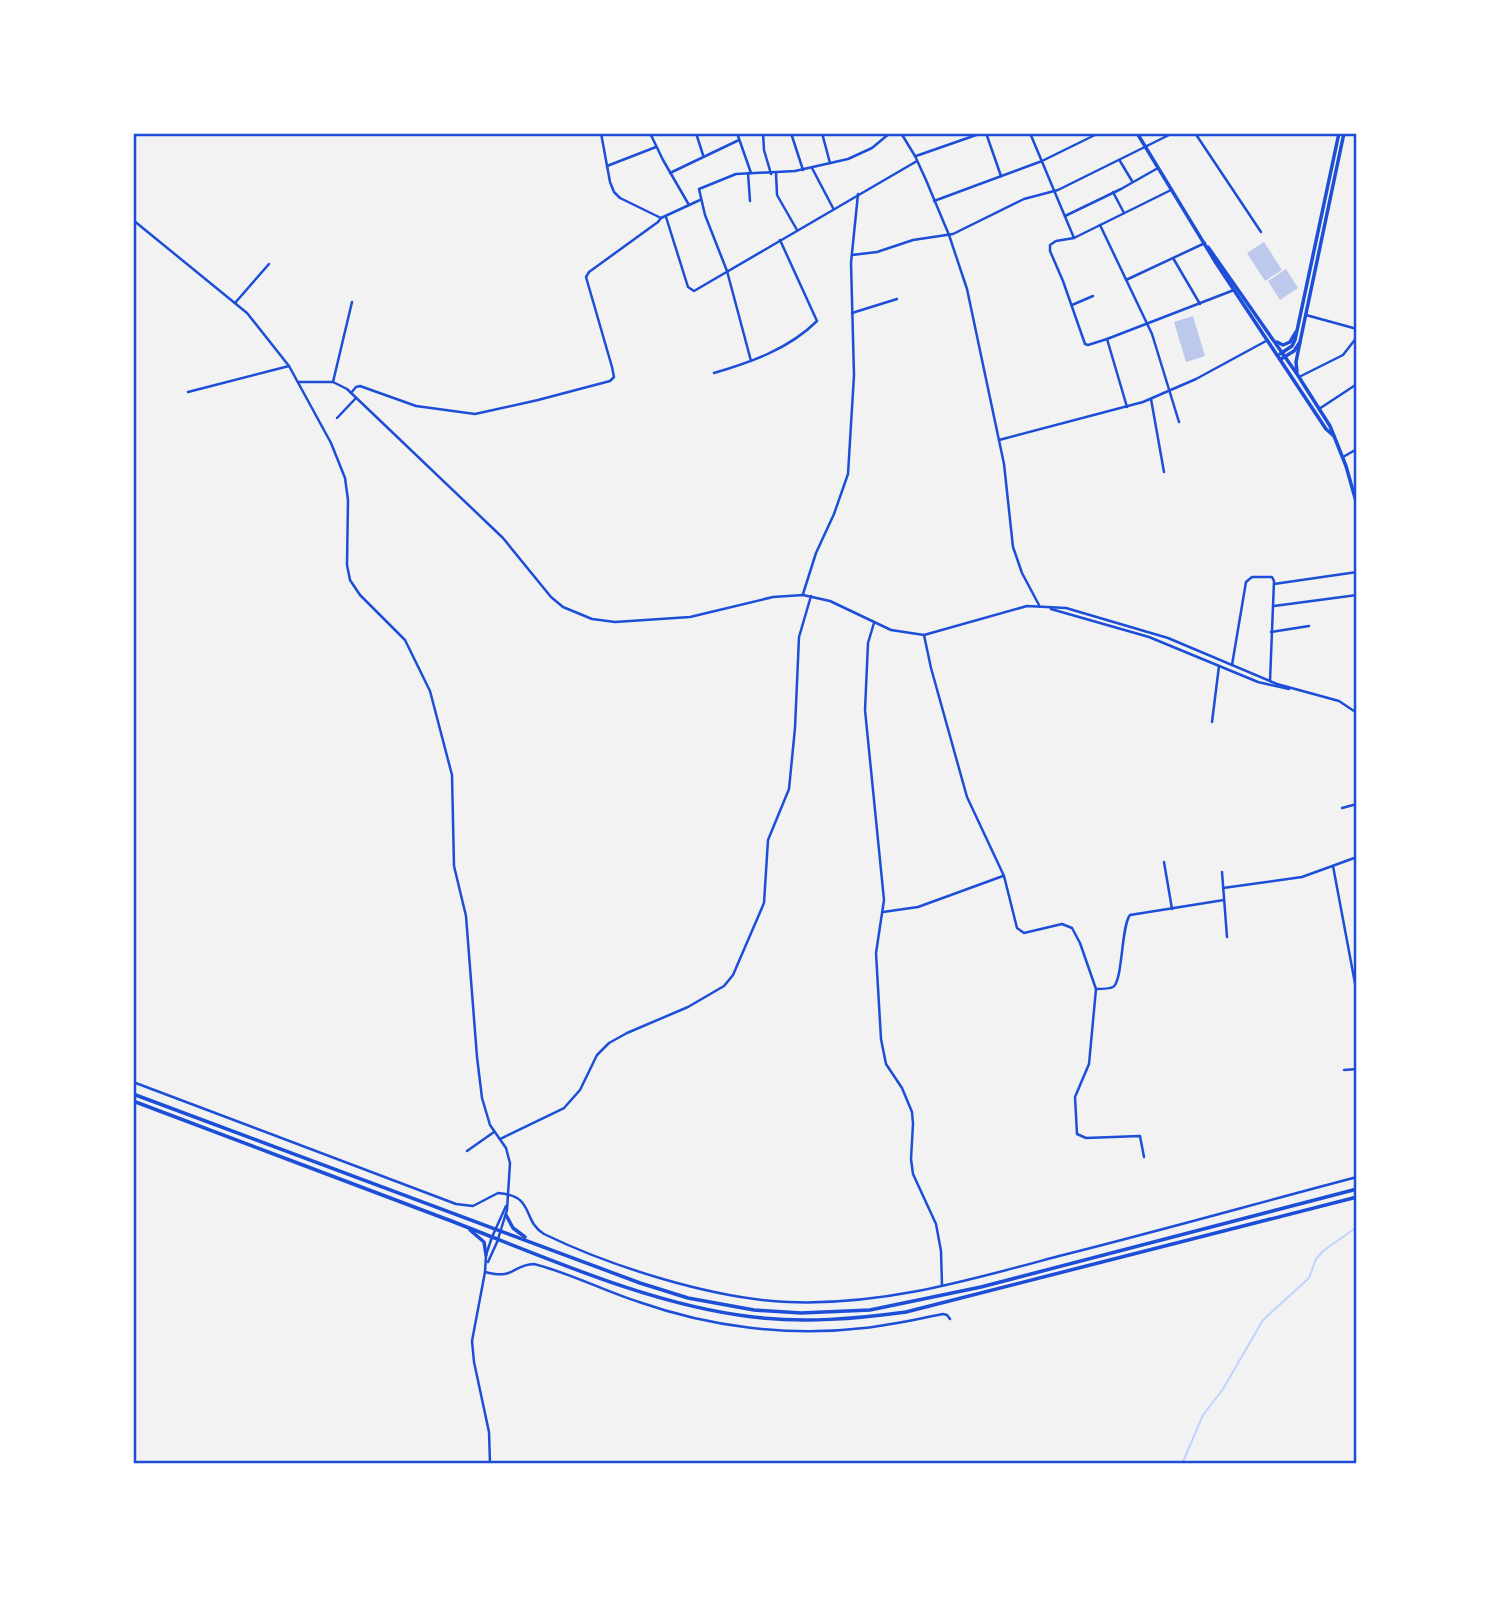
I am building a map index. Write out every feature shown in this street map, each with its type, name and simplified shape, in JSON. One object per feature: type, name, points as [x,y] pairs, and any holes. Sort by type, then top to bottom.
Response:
[{"type":"main road","points":[[1137,133],[1268,340],[1298,375],[1319,409],[1343,457],[1357,505]]},
{"type":"main road","points":[[1298,375],[1296,362],[1342,133]]},
{"type":"main road","points":[[1281,356],[1293,344],[1342,133]]},
{"type":"main road","points":[[1236,289],[1274,340],[1326,429],[1334,436]]},
{"type":"main road","points":[[1274,340],[1286,345],[1296,332]]},
{"type":"main road","points":[[1281,356],[1294,351],[1300,342]]},
{"type":"main road","points":[[133,1094],[640,1283],[698,1300],[775,1312],[848,1312],[905,1304],[957,1293],[1357,1189]]},
{"type":"main road","points":[[133,1101],[648,1293],[686,1304],[754,1317],[832,1320],[906,1312],[1357,1197]]},
{"type":"main road","points":[[506,1215],[513,1228],[529,1241]]},
{"type":"main road","points":[[463,1225],[482,1239],[486,1255]]},
{"type":"street","points":[[607,133],[601,134],[611,186],[617,196],[661,218],[700,200]]},
{"type":"street","points":[[650,133],[689,205]]},
{"type":"street","points":[[696,133],[704,155]]},
{"type":"street","points":[[737,133],[750,174],[750,201]]},
{"type":"street","points":[[763,133],[763,145],[774,174],[776,193],[797,230]]},
{"type":"street","points":[[791,133],[803,170]]},
{"type":"street","points":[[822,133],[830,163]]},
{"type":"street","points":[[901,133],[915,156],[949,235],[970,299],[999,440],[1014,551],[1039,606]]},
{"type":"street","points":[[915,156],[984,133],[1001,176]]},
{"type":"street","points":[[1030,133],[1074,238]]},
{"type":"street","points":[[934,201],[1042,161],[1100,133]]},
{"type":"street","points":[[852,255],[913,240],[949,235],[1024,199],[1054,192],[1172,133]]},
{"type":"street","points":[[1195,133],[1261,232]]},
{"type":"street","points":[[751,361],[727,271],[700,200],[699,189],[733,175],[774,174],[830,163],[872,148],[889,134]]},
{"type":"street","points":[[670,173],[738,139]]},
{"type":"street","points":[[607,166],[656,147]]},
{"type":"street","points":[[666,217],[691,290],[695,291],[917,161]]},
{"type":"street","points":[[1119,161],[1132,181]]},
{"type":"street","points":[[1064,216],[1158,167]]},
{"type":"street","points":[[812,168],[833,208]]},
{"type":"street","points":[[1171,190],[1074,238],[1055,241],[1050,246],[1086,345],[1107,340],[1236,289]]},
{"type":"street","points":[[1113,192],[1124,213]]},
{"type":"street","points":[[803,595],[816,553],[848,474],[854,375],[852,255],[858,194]]},
{"type":"street","points":[[352,393],[360,386],[416,406],[475,414],[610,381],[614,377],[612,367],[585,279],[589,272],[661,218]]},
{"type":"street","points":[[133,220],[235,303],[259,326],[289,366],[327,435],[348,492],[349,577],[357,591],[387,619],[410,648],[430,691],[451,769],[454,870],[466,916],[479,1078],[486,1115],[510,1160],[509,1195],[486,1255],[472,1334],[472,1350],[489,1432],[490,1464]]},
{"type":"street","points":[[1100,225],[1147,324],[1179,422]]},
{"type":"street","points":[[714,373],[751,361],[785,345],[817,321],[780,240]]},
{"type":"street","points":[[1126,280],[1206,244]]},
{"type":"street","points":[[1173,258],[1200,304]]},
{"type":"street","points":[[235,303],[269,264]]},
{"type":"street","points":[[1072,305],[1093,296]]},
{"type":"street","points":[[852,313],[897,299]]},
{"type":"street","points":[[332,382],[352,302]]},
{"type":"street","points":[[1306,314],[1357,329]]},
{"type":"street","points":[[1298,375],[1343,355],[1357,337]]},
{"type":"street","points":[[1107,340],[1127,407]]},
{"type":"street","points":[[999,440],[1151,399],[1268,340]]},
{"type":"street","points":[[188,392],[289,366]]},
{"type":"street","points":[[298,382],[332,382],[352,393],[503,538],[558,604],[577,614],[606,622],[690,617],[773,597],[803,595],[837,604],[874,623],[906,634],[925,635],[1004,611],[1039,606],[1149,637],[1258,682],[1293,689]]},
{"type":"street","points":[[1319,409],[1357,384]]},
{"type":"street","points":[[337,418],[356,397]]},
{"type":"street","points":[[1151,399],[1164,472]]},
{"type":"street","points":[[1343,457],[1357,449]]},
{"type":"street","points":[[1274,584],[1357,572]]},
{"type":"street","points":[[1232,665],[1246,582],[1252,577],[1273,578],[1270,681]]},
{"type":"street","points":[[1272,606],[1357,594]]},
{"type":"street","points":[[500,1139],[564,1108],[580,1090],[597,1055],[609,1043],[682,1010],[724,986],[733,975],[765,900],[768,840],[789,789],[799,637],[811,596]]},
{"type":"street","points":[[1273,599],[1280,605]]},
{"type":"street","points":[[1048,608],[1066,608],[1150,632],[1270,681],[1332,699],[1356,710]]},
{"type":"street","points":[[874,623],[869,643],[865,720],[876,796],[884,900],[877,937],[876,961],[882,1049],[886,1064],[902,1088],[912,1112],[912,1170],[936,1224],[943,1287]]},
{"type":"street","points":[[1272,632],[1309,626]]},
{"type":"street","points":[[925,635],[930,668],[967,797],[1004,876],[1019,930],[1024,933],[1062,925],[1072,928],[1096,989],[1089,1064],[1075,1097],[1077,1134],[1086,1138],[1135,1135],[1142,1140],[1144,1157]]},
{"type":"street","points":[[1212,722],[1219,666]]},
{"type":"street","points":[[1342,808],[1357,804]]},
{"type":"street","points":[[1223,887],[1302,877],[1357,857]]},
{"type":"street","points":[[1164,862],[1172,909]]},
{"type":"street","points":[[1333,866],[1357,993]]},
{"type":"street","points":[[1222,872],[1227,937]]},
{"type":"street","points":[[883,912],[918,907],[1004,876]]},
{"type":"street","points":[[1096,989],[1113,987],[1117,982],[1127,917],[1224,900]]},
{"type":"street","points":[[1344,1070],[1357,1069]]},
{"type":"street","points":[[133,1082],[456,1205],[473,1206],[494,1194],[509,1195],[525,1204],[536,1228],[549,1237],[645,1272],[726,1294],[774,1301],[836,1303],[887,1298],[943,1287],[1357,1177]]},
{"type":"street","points":[[467,1151],[494,1132]]},
{"type":"street","points":[[486,1265],[498,1239],[506,1215],[506,1206]]},
{"type":"street","points":[[485,1272],[505,1275],[524,1265],[534,1264],[659,1309],[744,1327],[831,1331],[863,1329],[943,1314],[950,1319]]},
{"type":"building","points":[[1264,242],[1282,270],[1265,281],[1247,253]]},
{"type":"building","points":[[1286,269],[1298,288],[1280,300],[1268,281]]},
{"type":"building","points":[[1193,316],[1205,356],[1186,362],[1174,322]]},
{"type":"waterway","points":[[1182,1464],[1203,1415],[1223,1389],[1263,1320],[1309,1278],[1316,1259],[1323,1251],[1357,1227]]}]
